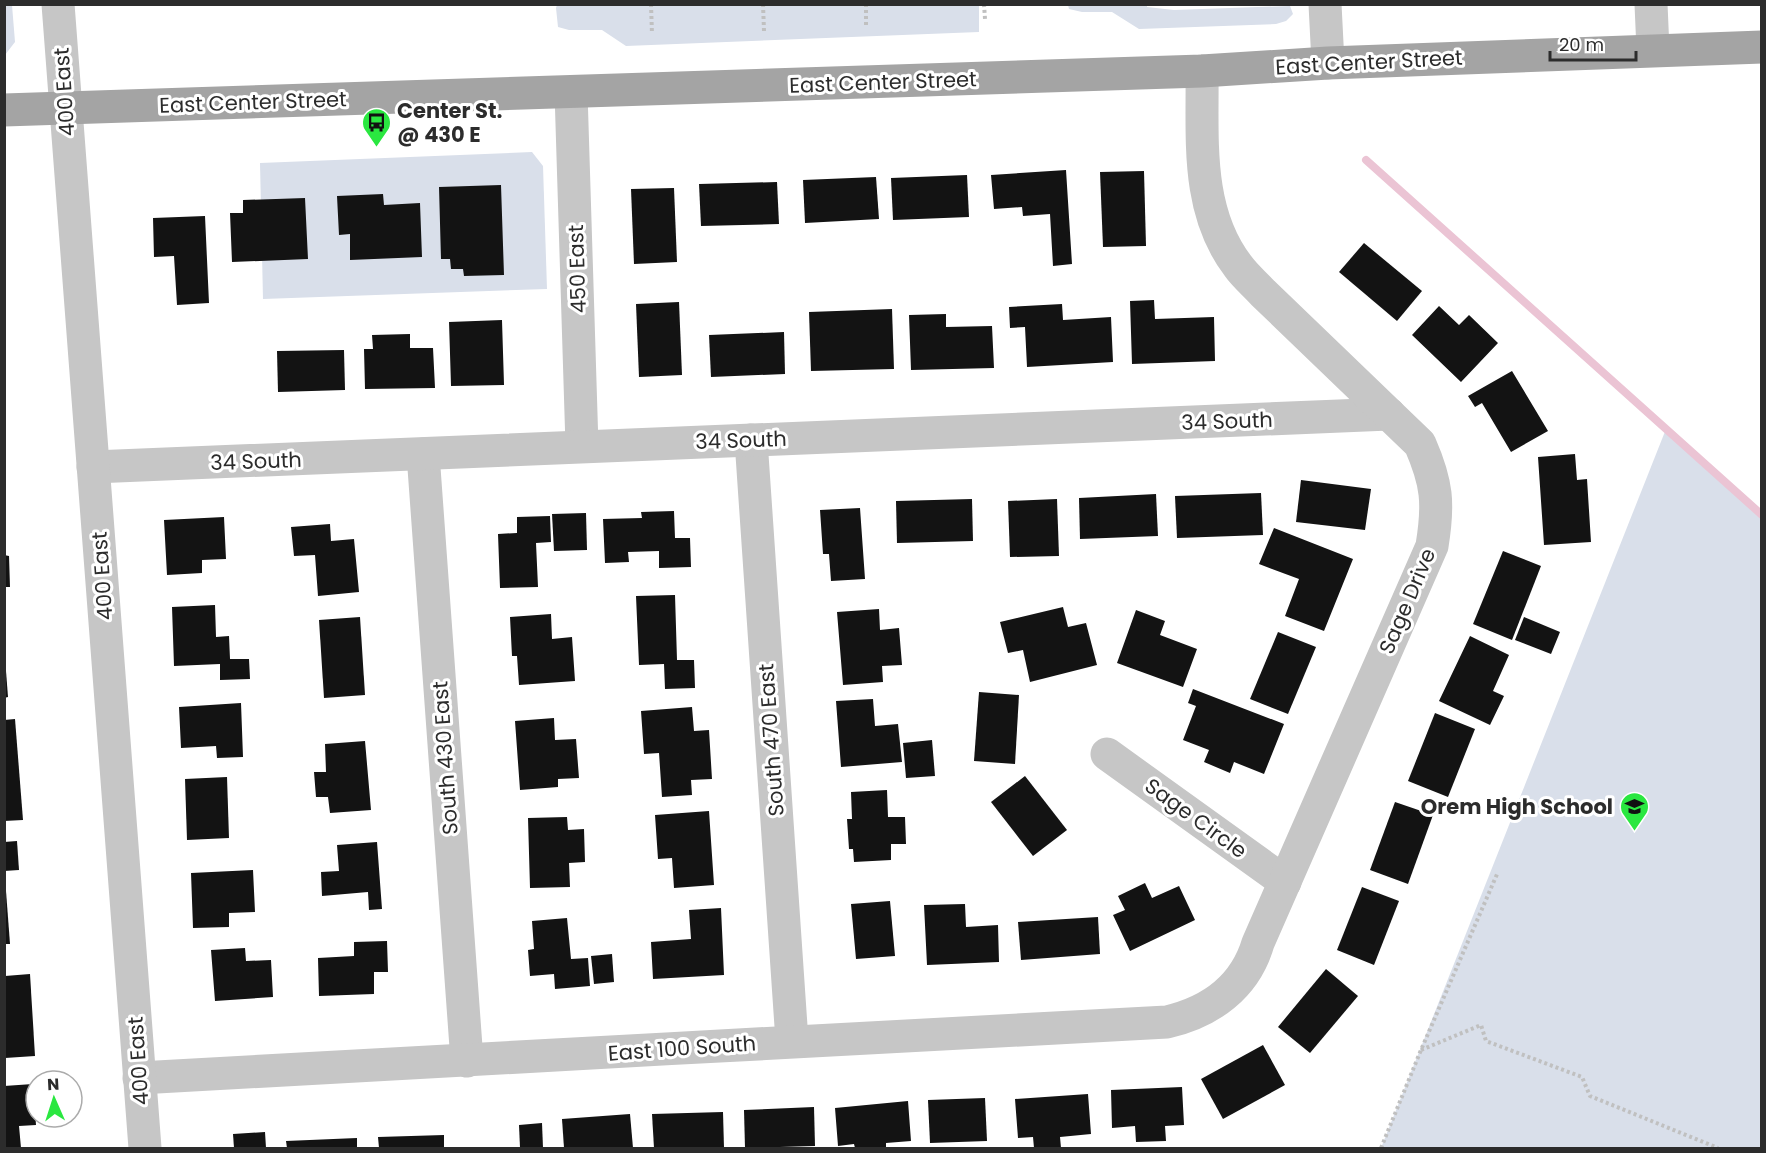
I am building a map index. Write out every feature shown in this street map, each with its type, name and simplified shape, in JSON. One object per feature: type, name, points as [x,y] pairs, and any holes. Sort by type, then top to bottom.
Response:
[{"type":"main road","name":"East Center Street","points":[[4,110],[1202,71],[1328,63],[1761,46]]},
{"type":"street","name":"400 East","points":[[58,4],[145,1149]]},
{"type":"street","points":[[1325,4],[1328,63]]},
{"type":"street","points":[[1651,4],[1653,50]]},
{"type":"street","name":"Sage Drive","points":[[1202,71],[1203,180],[1211,215],[1225,247],[1247,276],[1420,444],[1430,468],[1436,494],[1436,519],[1432,546],[1254,955],[1243,975],[1220,1000]]},
{"type":"street","name":"450 East","points":[[572,92],[582,446]]},
{"type":"street","name":"34 South","points":[[93,467],[1389,414]]},
{"type":"street","name":"South 470 East","points":[[751,440],[792,1041]]},
{"type":"street","name":"South 430 East","points":[[423,454],[466,1061]]},
{"type":"street","name":"Sage Circle","points":[[1107,754],[1285,882]]},
{"type":"street","name":"East 100 South","points":[[139,1078],[1167,1022],[1189,1017],[1220,1000]]},
{"type":"path","points":[[651,4],[652,34]]},
{"type":"path","points":[[763,4],[764,31]]},
{"type":"path","points":[[866,4],[866,25]]},
{"type":"path","points":[[984,4],[985,19]]},
{"type":"path","points":[[1381,1149],[1420,1050],[1498,872]]},
{"type":"path","points":[[1420,1050],[1481,1025],[1486,1041],[1582,1077],[1590,1096],[1718,1149]]},
{"type":"shaded area","points":[[5,4],[12,5],[15,42],[5,55]]},
{"type":"shaded area","points":[[557,5],[979,5],[979,32],[626,46],[602,30],[569,30],[558,27]]},
{"type":"shaded area","points":[[1068,5],[1147,5],[1147,7],[1174,10],[1290,6],[1293,14],[1286,21],[1276,24],[1139,29],[1112,12],[1082,12],[1069,9]]},
{"type":"shaded area","points":[[532,152],[543,166],[547,289],[263,299],[260,163]]},
{"type":"shaded area","name":"Orem High School","points":[[1666,429],[1761,515],[1761,1148],[1381,1148]]},
{"type":"building","points":[[1066,170],[1072,264],[1053,266],[1050,214],[1023,216],[1022,207],[994,209],[991,175]]},
{"type":"building","points":[[1144,171],[1146,246],[1103,247],[1100,172]]},
{"type":"building","points":[[967,175],[969,217],[893,220],[891,178]]},
{"type":"building","points":[[876,177],[879,219],[805,223],[803,180]]},
{"type":"building","points":[[777,182],[779,224],[701,226],[699,184]]},
{"type":"building","points":[[501,185],[504,275],[464,276],[463,269],[451,269],[450,259],[441,259],[439,187]]},
{"type":"building","points":[[674,188],[677,262],[634,264],[631,189]]},
{"type":"building","points":[[383,194],[384,205],[420,203],[422,257],[350,260],[350,234],[339,235],[337,196]]},
{"type":"building","points":[[305,198],[308,259],[232,262],[230,213],[243,213],[243,200]]},
{"type":"building","points":[[205,216],[209,303],[177,305],[174,256],[154,257],[153,218]]},
{"type":"building","points":[[1364,243],[1422,291],[1397,321],[1339,272]]},
{"type":"building","points":[[1154,300],[1155,319],[1214,317],[1215,361],[1132,364],[1130,301]]},
{"type":"building","points":[[679,302],[682,375],[639,377],[636,304]]},
{"type":"building","points":[[1062,304],[1063,320],[1111,317],[1113,362],[1027,367],[1025,327],[1010,328],[1009,307]]},
{"type":"building","points":[[1439,306],[1459,325],[1469,315],[1498,343],[1461,382],[1412,335]]},
{"type":"building","points":[[892,309],[894,369],[811,371],[809,312]]},
{"type":"building","points":[[946,314],[946,327],[992,326],[994,368],[911,370],[909,315]]},
{"type":"building","points":[[502,320],[504,385],[451,386],[449,322]]},
{"type":"building","points":[[784,332],[785,374],[711,377],[709,335]]},
{"type":"building","points":[[410,334],[410,348],[433,348],[435,388],[365,389],[364,349],[373,349],[372,335]]},
{"type":"building","points":[[344,350],[345,390],[278,392],[277,351]]},
{"type":"building","points":[[1512,371],[1548,431],[1511,452],[1482,403],[1475,407],[1468,396]]},
{"type":"building","points":[[1575,454],[1577,480],[1587,479],[1591,542],[1544,545],[1538,457]]},
{"type":"building","points":[[1301,480],[1371,489],[1365,530],[1296,522]]},
{"type":"building","points":[[1261,493],[1263,535],[1177,538],[1175,496]]},
{"type":"building","points":[[1156,494],[1158,536],[1080,539],[1079,498]]},
{"type":"building","points":[[972,499],[973,541],[897,543],[896,501]]},
{"type":"building","points":[[1057,499],[1059,556],[1010,557],[1008,501]]},
{"type":"building","points":[[860,508],[865,579],[831,581],[829,554],[823,554],[820,510]]},
{"type":"building","points":[[674,511],[675,538],[690,538],[691,567],[659,568],[659,551],[628,552],[629,562],[605,563],[603,519],[642,518],[641,512]]},
{"type":"building","points":[[586,513],[587,550],[554,551],[552,514]]},
{"type":"building","points":[[550,516],[551,542],[536,543],[538,587],[500,588],[498,534],[517,533],[517,517]]},
{"type":"building","points":[[224,517],[226,559],[202,560],[202,573],[167,575],[164,520]]},
{"type":"building","points":[[330,524],[331,541],[354,539],[359,592],[318,596],[315,555],[294,556],[291,527]]},
{"type":"building","points":[[1274,528],[1353,559],[1324,631],[1285,616],[1299,579],[1259,564]]},
{"type":"building","points":[[1503,551],[1541,566],[1512,640],[1473,624]]},
{"type":"building","points":[[4,555],[9,556],[10,587],[4,587]]},
{"type":"building","points":[[675,595],[677,660],[694,660],[695,688],[665,689],[664,664],[639,665],[636,596]]},
{"type":"building","points":[[215,605],[216,637],[229,636],[230,659],[249,659],[250,679],[220,680],[220,664],[174,666],[172,607]]},
{"type":"building","points":[[1063,607],[1068,627],[1086,623],[1097,665],[1030,682],[1023,650],[1008,653],[1000,622]]},
{"type":"building","points":[[879,609],[880,630],[899,628],[902,665],[882,666],[883,682],[843,685],[837,612]]},
{"type":"building","points":[[1136,610],[1165,621],[1160,635],[1197,649],[1183,687],[1117,663]]},
{"type":"building","points":[[551,614],[552,639],[572,637],[575,681],[519,685],[517,656],[512,656],[510,617]]},
{"type":"building","points":[[360,617],[365,695],[324,698],[319,620]]},
{"type":"building","points":[[1524,617],[1560,632],[1551,654],[1515,640]]},
{"type":"building","points":[[1278,632],[1316,647],[1288,714],[1250,699]]},
{"type":"building","points":[[1470,636],[1509,655],[1493,691],[1504,696],[1490,725],[1439,701]]},
{"type":"building","points":[[4,671],[6,671],[8,697],[4,698]]},
{"type":"building","points":[[1193,689],[1284,724],[1264,774],[1234,762],[1230,773],[1204,762],[1209,750],[1183,740],[1196,706],[1188,703]]},
{"type":"building","points":[[979,692],[1019,695],[1015,764],[974,761]]},
{"type":"building","points":[[873,699],[875,726],[898,724],[902,762],[841,767],[836,701]]},
{"type":"building","points":[[241,703],[243,757],[217,758],[216,746],[181,748],[179,707]]},
{"type":"building","points":[[692,707],[694,731],[709,730],[712,779],[691,780],[692,795],[662,797],[659,753],[644,754],[641,711]]},
{"type":"building","points":[[1435,713],[1475,729],[1448,797],[1408,781]]},
{"type":"building","points":[[554,718],[555,740],[576,739],[579,778],[558,779],[558,787],[520,790],[515,721]]},
{"type":"building","points":[[15,719],[23,820],[4,821],[4,720]]},
{"type":"building","points":[[932,740],[935,776],[906,778],[903,743]]},
{"type":"building","points":[[365,741],[371,810],[330,813],[328,797],[316,797],[314,772],[326,772],[325,744]]},
{"type":"building","points":[[1025,776],[1067,830],[1033,856],[991,802]]},
{"type":"building","points":[[227,777],[229,838],[187,840],[185,779]]},
{"type":"building","points":[[887,790],[888,817],[905,817],[906,844],[891,844],[891,860],[854,862],[853,849],[849,849],[847,819],[852,819],[851,792]]},
{"type":"building","points":[[1395,802],[1433,815],[1408,884],[1370,870]]},
{"type":"building","points":[[709,811],[714,885],[674,888],[672,858],[658,859],[655,815]]},
{"type":"building","points":[[567,817],[568,830],[584,829],[585,862],[569,863],[570,887],[530,888],[528,818]]},
{"type":"building","points":[[17,841],[19,870],[4,871],[4,842]]},
{"type":"building","points":[[377,842],[382,909],[369,910],[368,892],[322,896],[321,872],[339,871],[337,845]]},
{"type":"building","points":[[253,870],[255,912],[229,913],[229,927],[193,928],[191,873]]},
{"type":"building","points":[[1145,883],[1152,898],[1179,886],[1195,920],[1130,951],[1113,915],[1125,910],[1118,896]]},
{"type":"building","points":[[1362,887],[1399,901],[1374,965],[1337,950]]},
{"type":"building","points":[[4,891],[6,891],[10,944],[4,944]]},
{"type":"building","points":[[890,901],[895,956],[856,959],[851,904]]},
{"type":"building","points":[[965,904],[966,927],[998,925],[999,962],[927,965],[924,905]]},
{"type":"building","points":[[721,908],[724,975],[653,979],[651,942],[691,939],[689,910]]},
{"type":"building","points":[[1098,917],[1100,954],[1021,960],[1018,922]]},
{"type":"building","points":[[567,918],[571,959],[588,958],[590,986],[555,989],[554,974],[530,976],[528,950],[534,949],[532,921]]},
{"type":"building","points":[[387,941],[388,972],[374,972],[374,994],[319,996],[318,958],[354,956],[354,942]]},
{"type":"building","points":[[245,948],[246,961],[271,960],[273,997],[215,1001],[211,950]]},
{"type":"building","points":[[612,954],[614,982],[594,984],[591,956]]},
{"type":"building","points":[[1326,969],[1358,996],[1310,1053],[1278,1027]]},
{"type":"building","points":[[30,974],[35,1056],[5,1058],[5,976]]},
{"type":"building","points":[[1263,1045],[1285,1085],[1223,1119],[1201,1079]]},
{"type":"building","points":[[24,1085],[24,1126],[19,1126],[21,1148],[4,1148],[4,1086]]},
{"type":"building","points":[[1182,1087],[1184,1125],[1165,1126],[1166,1141],[1136,1142],[1135,1126],[1112,1128],[1111,1090]]},
{"type":"building","points":[[1088,1094],[1091,1134],[1060,1137],[1061,1148],[1034,1148],[1033,1137],[1018,1138],[1015,1099]]},
{"type":"building","points":[[985,1098],[987,1141],[930,1143],[928,1100]]},
{"type":"building","points":[[908,1101],[911,1141],[886,1143],[886,1148],[855,1148],[854,1144],[838,1146],[835,1108]]},
{"type":"building","points":[[814,1107],[815,1146],[745,1148],[744,1110]]},
{"type":"building","points":[[723,1112],[724,1148],[654,1148],[652,1114]]},
{"type":"building","points":[[630,1114],[633,1148],[564,1148],[562,1119]]},
{"type":"building","points":[[542,1123],[543,1148],[520,1148],[519,1125]]},
{"type":"building","points":[[265,1132],[266,1148],[234,1148],[233,1134]]},
{"type":"building","points":[[444,1135],[444,1148],[379,1148],[378,1137]]},
{"type":"building","points":[[357,1138],[357,1148],[287,1148],[286,1141]]},
{"type":"waterway","points":[[1366,160],[1762,515]]},
{"type":"place","name":"Center St. @ 430 E","points":[[376,148]]},
{"type":"place","name":"Orem High School","points":[[1634,832]]}]
